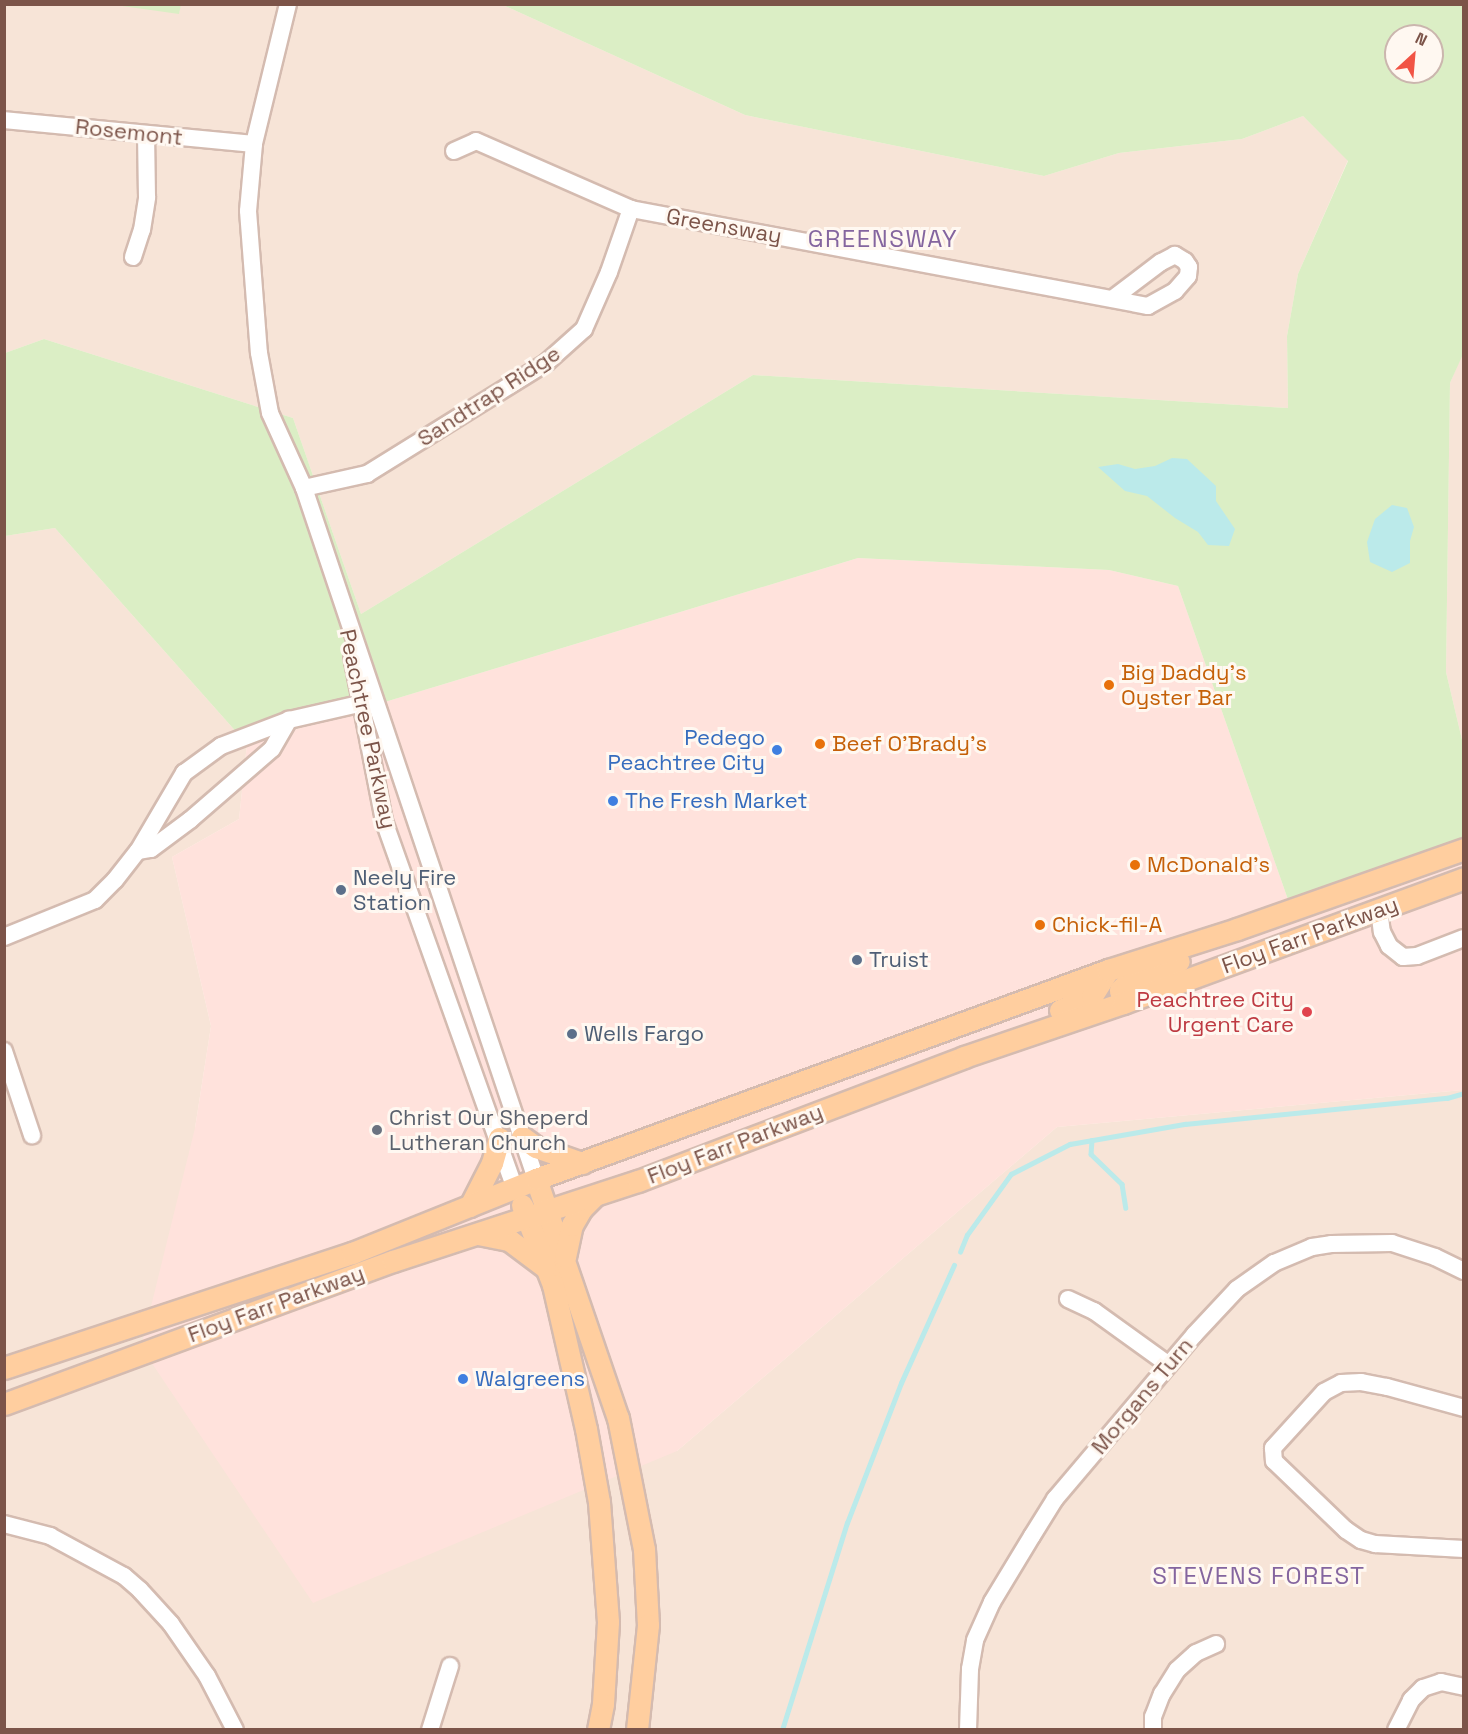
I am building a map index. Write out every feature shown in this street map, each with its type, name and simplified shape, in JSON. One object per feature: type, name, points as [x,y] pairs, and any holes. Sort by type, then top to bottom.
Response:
[{"type":"main road","name":"Floy Farr Parkway","points":[[4,1368],[352,1253],[536,1179],[1108,970],[1464,849]]},
{"type":"main road","name":"Floy Farr Parkway","points":[[4,1404],[393,1261],[638,1182],[964,1057],[1123,1003],[1464,878]]},
{"type":"main road","points":[[1123,1003],[1120,990],[1127,983],[1203,952],[1213,943],[1217,934]]},
{"type":"main road","points":[[964,1057],[978,1040],[1082,1002],[1092,996],[1108,970]]},
{"type":"main road","points":[[522,1137],[536,1147],[582,1163]]},
{"type":"main road","points":[[470,1206],[492,1163],[499,1138]]},
{"type":"main road","points":[[536,1179],[548,1210],[556,1263],[554,1285],[599,1502],[608,1622],[603,1704],[598,1730]]},
{"type":"main road","points":[[515,1188],[526,1218],[556,1263],[618,1418],[644,1549],[648,1588],[645,1668],[637,1730]]},
{"type":"main road","points":[[556,1263],[572,1225],[582,1208],[594,1196]]},
{"type":"main road","points":[[477,1234],[509,1240],[528,1252],[556,1263]]},
{"type":"street","points":[[288,4],[254,144],[248,211],[259,353],[270,413],[303,488],[342,599],[369,702],[536,1179]]},
{"type":"street","name":"Rosemont","points":[[4,120],[254,144]]},
{"type":"street","points":[[133,257],[142,230],[147,197],[146,135]]},
{"type":"street","name":"Greensway","points":[[454,151],[476,141],[631,209],[1112,300]]},
{"type":"street","name":"Sandtrap Ridge","points":[[303,488],[368,474],[546,363],[584,329],[609,272],[631,209]]},
{"type":"street","points":[[4,937],[95,900],[115,880],[138,851],[184,773],[220,746],[289,720],[369,702]]},
{"type":"street","name":"Peachtree Parkway","points":[[369,702],[384,821],[515,1188]]},
{"type":"street","points":[[138,851],[151,849],[198,813],[272,749],[289,720]]},
{"type":"street","points":[[1379,909],[1382,932],[1389,946],[1403,957],[1417,956],[1464,938]]},
{"type":"street","points":[[458,1027],[481,1017]]},
{"type":"street","points":[[4,1051],[32,1135]]},
{"type":"street","name":"Morgans Turn","points":[[968,1730],[970,1669],[975,1640],[992,1602],[1055,1499],[1237,1289],[1274,1263],[1312,1247],[1354,1242],[1392,1244],[1435,1257],[1464,1271]]},
{"type":"street","points":[[1068,1299],[1094,1311],[1169,1365]]},
{"type":"street","points":[[1464,1408],[1387,1387],[1361,1382],[1341,1383],[1324,1392],[1273,1448],[1274,1461],[1346,1530],[1361,1540],[1375,1544],[1464,1549]]},
{"type":"street","points":[[4,1524],[50,1536],[124,1576],[140,1590],[177,1631],[207,1676],[236,1730]]},
{"type":"street","points":[[1153,1730],[1152,1718],[1162,1694],[1177,1670],[1196,1653],[1216,1644]]},
{"type":"street","points":[[430,1730],[450,1666]]},
{"type":"street","points":[[1396,1730],[1411,1700],[1423,1688],[1441,1682],[1464,1687]]},
{"type":"shaded area","points":[[115,4],[179,13],[181,4],[503,5],[745,115],[1044,176],[1119,153],[1242,139],[1303,116],[1348,160],[1298,274],[1287,336],[1288,408],[753,375],[361,614],[293,418],[44,339],[5,353],[4,5]]},
{"type":"shaded area","points":[[1463,352],[1463,744],[1446,672],[1450,383]]},
{"type":"shaded area","points":[[55,528],[247,744],[239,819],[172,857],[211,1026],[195,1128],[677,1451],[1057,1127],[1463,1090],[1463,1729],[5,1730],[5,536]]},
{"type":"shaded area","points":[[858,558],[1109,570],[1178,586],[1292,911],[1463,839],[1463,1090],[1057,1127],[677,1451],[313,1603],[141,1347],[195,1128],[211,1026],[172,857],[239,819],[247,744]]},
{"type":"green space","points":[[181,4],[179,14],[115,5]]},
{"type":"green space","points":[[503,5],[1463,5],[1464,352],[1450,383],[1446,672],[1463,744],[1463,839],[1292,911],[1178,586],[1109,570],[858,558],[247,744],[55,528],[5,536],[5,353],[44,339],[293,418],[361,614],[753,375],[1288,408],[1287,336],[1298,274],[1348,161],[1303,116],[1242,139],[1119,153],[1044,176],[745,115]]},
{"type":"water","points":[[1172,458],[1187,459],[1216,486],[1216,501],[1235,529],[1229,546],[1208,545],[1198,532],[1175,518],[1147,496],[1125,491],[1098,467],[1118,464],[1135,469],[1155,466]]},
{"type":"water","points":[[1392,505],[1407,508],[1414,527],[1410,541],[1410,563],[1392,572],[1370,562],[1367,542],[1375,519]]},
{"type":"waterway","points":[[960,1252],[967,1235],[1011,1174],[1070,1144],[1185,1124],[1447,1098],[1464,1093]]},
{"type":"waterway","points":[[1092,1140],[1091,1154],[1122,1184],[1126,1208]]},
{"type":"waterway","points":[[782,1730],[847,1523],[901,1383],[954,1265]]},
{"type":"place","name":"Big Daddy's Oyster Bar","points":[[1109,685]]},
{"type":"place","name":"Beef O'Brady's","points":[[820,744]]},
{"type":"place","name":"Pedego Peachtree City","points":[[777,750]]},
{"type":"place","name":"The Fresh Market","points":[[613,801]]},
{"type":"place","name":"McDonald's","points":[[1135,865]]},
{"type":"place","name":"Neely Fire Station","points":[[341,890]]},
{"type":"place","name":"Chick-fil-A","points":[[1040,925]]},
{"type":"place","name":"Truist","points":[[857,960]]},
{"type":"place","name":"Peachtree City Urgent Care","points":[[1307,1012]]},
{"type":"place","name":"Wells Fargo","points":[[572,1034]]},
{"type":"place","name":"Christ Our Sheperd Lutheran Church","points":[[377,1130]]},
{"type":"place","name":"Walgreens","points":[[463,1379]]},
{"type":"district","name":"GREENSWAY","points":[[883,239]]},
{"type":"district","name":"STEVENS FOREST","points":[[1259,1576]]}]
